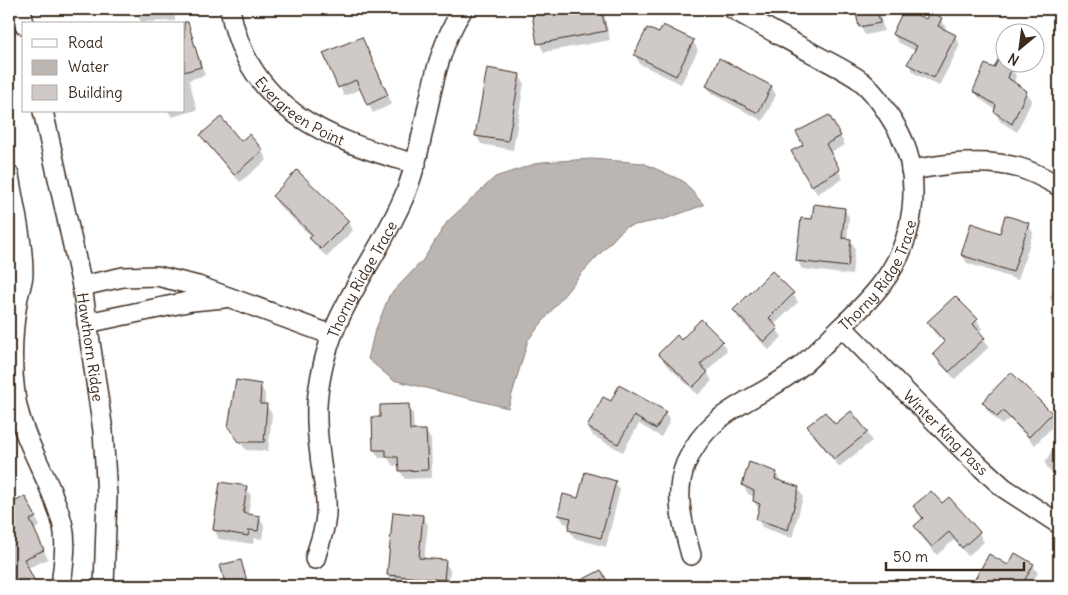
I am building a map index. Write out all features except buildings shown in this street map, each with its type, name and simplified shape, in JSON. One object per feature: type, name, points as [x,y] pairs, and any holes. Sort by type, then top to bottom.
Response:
[{"type":"street","points":[[21,9],[24,22]]},
{"type":"street","name":"Evergreen Point","points":[[230,9],[240,48],[258,78],[282,103],[306,123],[339,140],[416,164]]},
{"type":"street","name":"Thorny Ridge Trace","points":[[315,559],[326,522],[317,412],[319,388],[326,353],[345,306],[396,216],[416,164],[437,70],[448,35],[463,9]]},
{"type":"street","name":"Thorny Ridge Trace","points":[[691,555],[681,515],[679,489],[686,464],[697,443],[720,417],[792,373],[808,360],[882,284],[902,250],[912,209],[913,189],[911,170],[904,143],[895,124],[862,82],[732,9]]},
{"type":"street","name":"Hawthorn Ridge","points":[[43,112],[82,286],[104,440],[107,496],[104,586]]},
{"type":"street","points":[[911,170],[943,165],[998,164],[1019,168],[1039,175],[1059,186]]},
{"type":"street","points":[[9,175],[23,275],[17,302],[14,336],[12,369],[15,396],[30,445],[57,505],[63,527],[66,546],[61,586]]},
{"type":"street","points":[[82,286],[123,277],[157,276],[198,286],[332,335]]},
{"type":"street","points":[[87,324],[192,301],[231,298]]},
{"type":"street","name":"Winter King Pass","points":[[842,327],[973,460],[998,482],[1036,510],[1059,524]]},
{"type":"water","points":[[592,159],[643,163],[683,181],[704,205],[665,219],[625,227],[581,274],[528,340],[508,408],[393,380],[368,359],[374,334],[389,296],[423,260],[447,222],[495,177],[541,162]]}]
